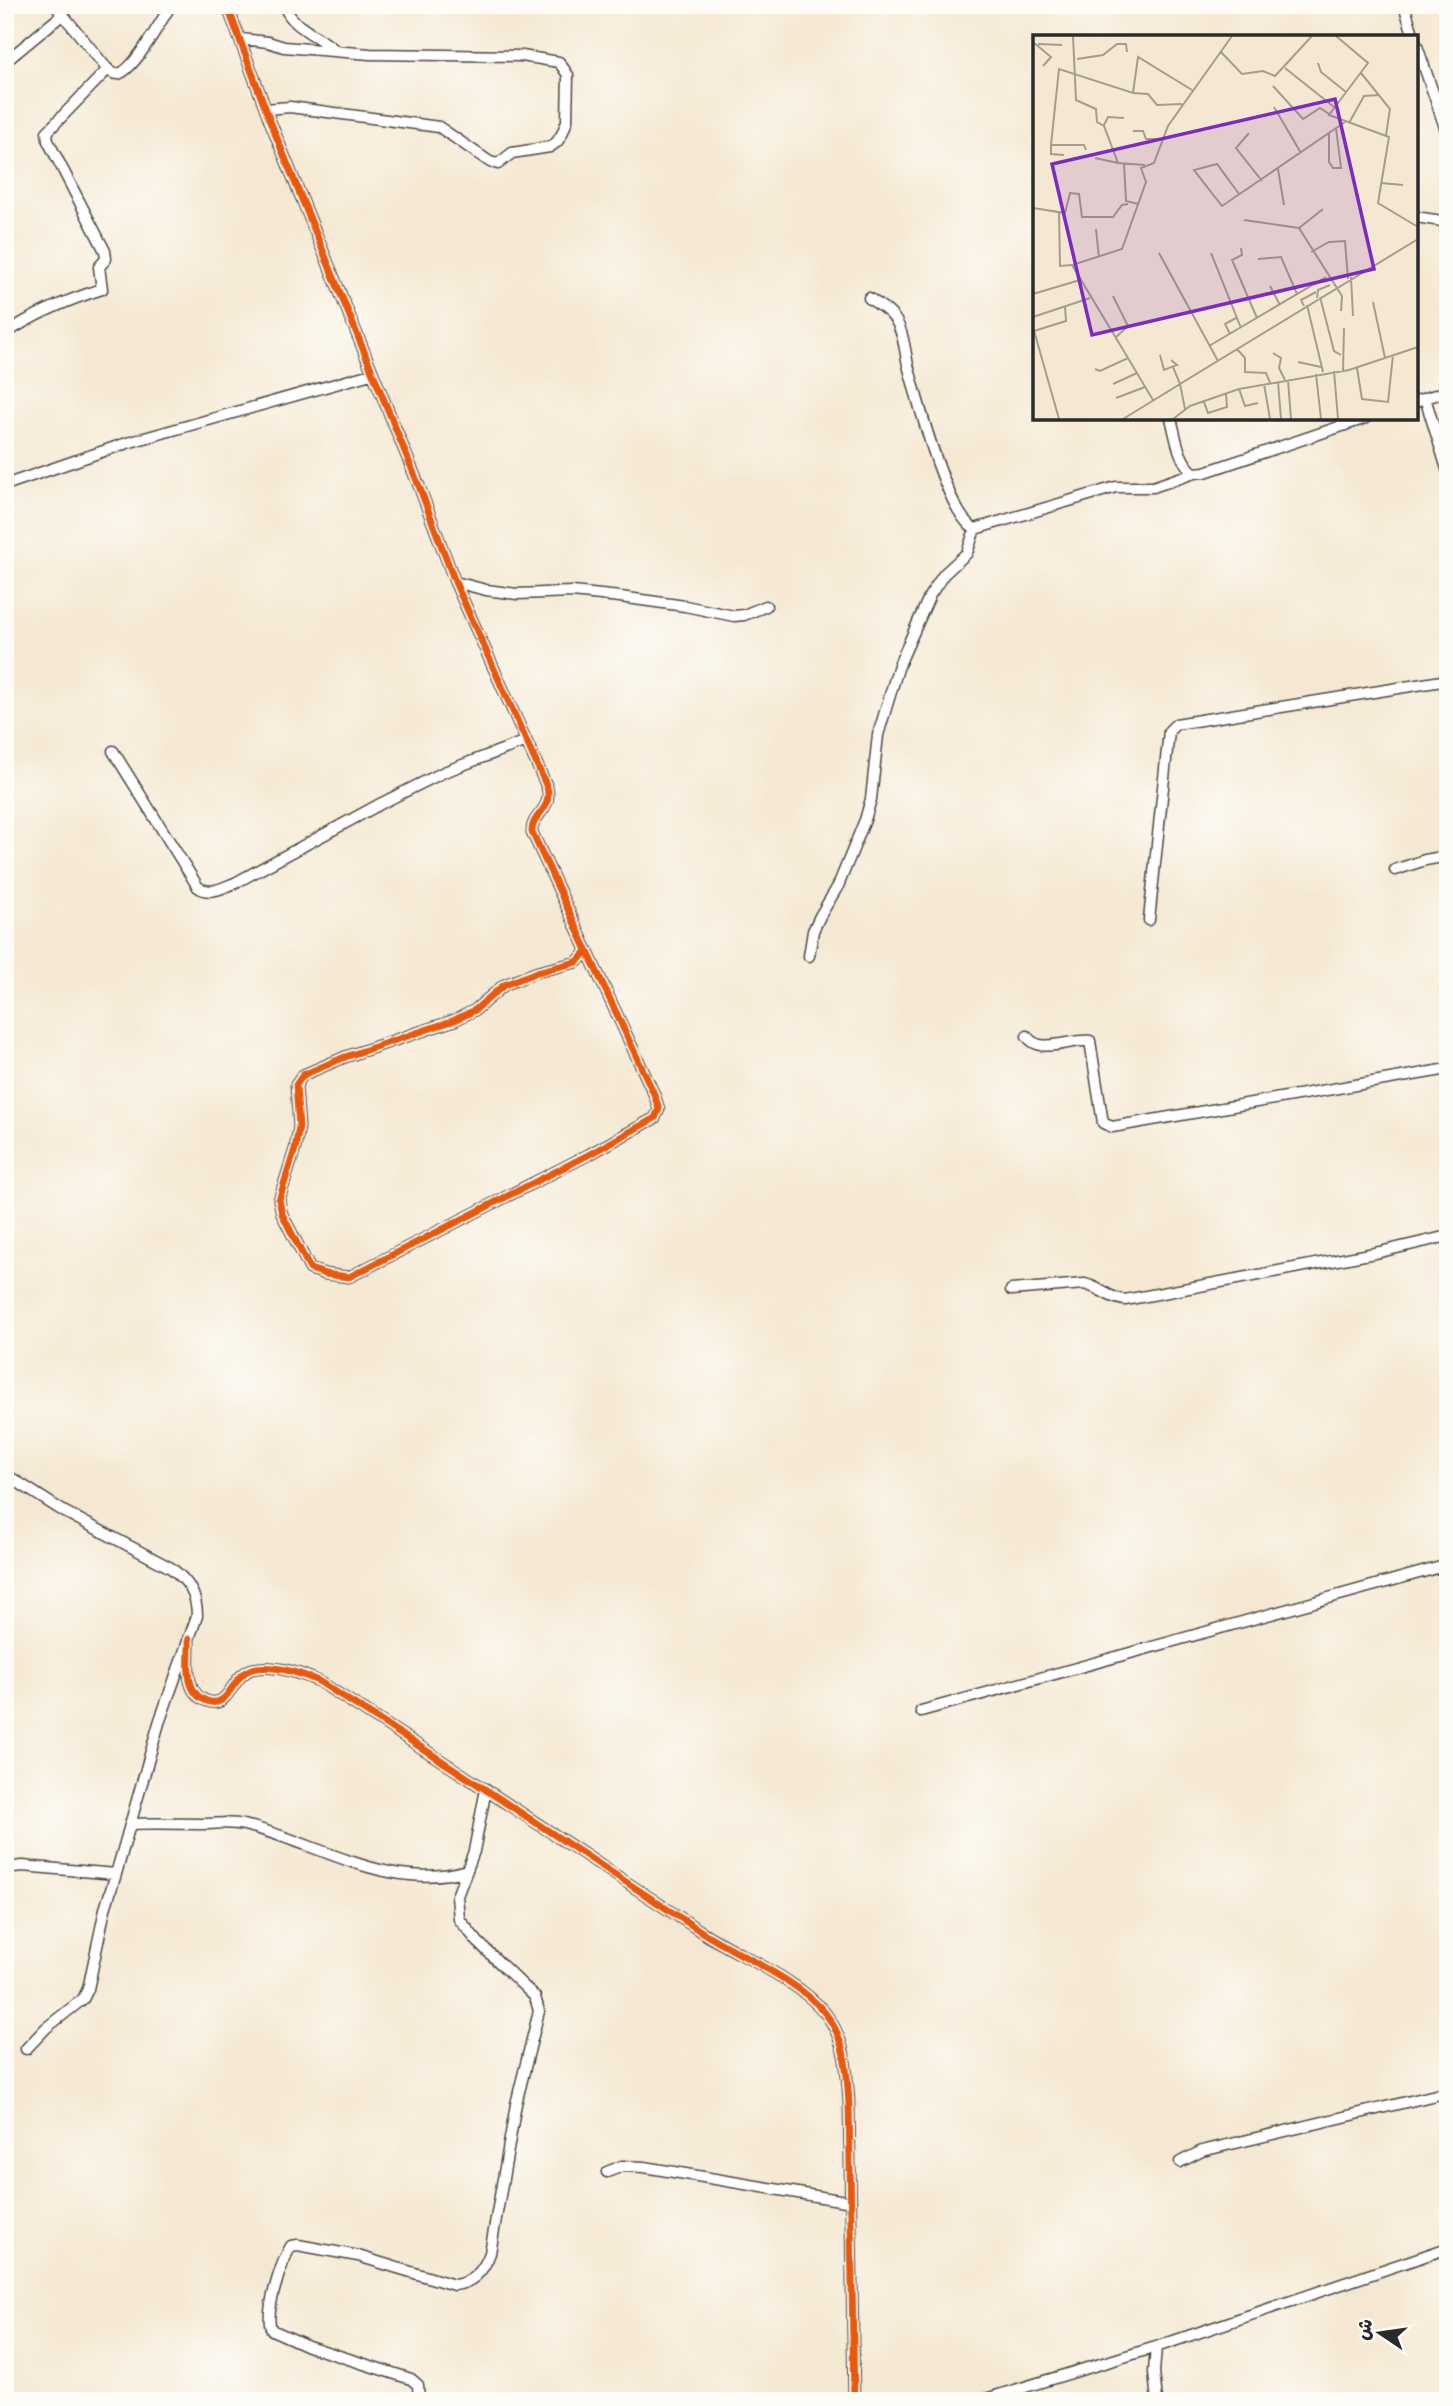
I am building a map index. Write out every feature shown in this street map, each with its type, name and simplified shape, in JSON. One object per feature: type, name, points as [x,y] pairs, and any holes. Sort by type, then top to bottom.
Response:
[{"type":"street","points":[[55,5],[113,73],[121,73],[133,64],[171,5]]},
{"type":"street","points":[[227,5],[455,582],[548,794],[545,808],[532,826],[533,832],[654,1094],[659,1110],[657,1115],[588,1155],[349,1277],[310,1269],[282,1214],[279,1200],[295,1149],[299,1127],[296,1085],[303,1075],[336,1060],[456,1020],[475,1010],[504,985],[537,972],[577,962],[587,951]]},
{"type":"street","points":[[284,5],[291,20],[322,38],[336,51]]},
{"type":"street","points":[[1404,5],[1413,35]]},
{"type":"street","points":[[5,62],[62,15]]},
{"type":"street","points":[[241,39],[285,47],[370,54],[522,56],[559,62],[568,75],[567,121],[557,142],[550,147],[512,153],[498,164],[490,162],[439,127],[290,107],[266,109]]},
{"type":"street","points":[[1418,49],[1448,136]]},
{"type":"street","points":[[5,334],[26,320],[68,300],[103,289],[99,267],[106,259],[104,251],[53,153],[47,132],[108,69]]},
{"type":"street","points":[[1418,217],[1448,222]]},
{"type":"street","points":[[869,298],[895,320],[929,438],[947,487],[968,526],[975,529],[1116,487],[1153,487],[1360,420]]},
{"type":"street","points":[[5,485],[127,443],[372,374]]},
{"type":"street","points":[[1448,391],[1420,400],[1448,472]]},
{"type":"street","points":[[1172,420],[1181,454],[1194,473]]},
{"type":"street","points":[[809,957],[817,924],[838,886],[865,820],[878,735],[899,665],[930,595],[944,574],[967,553],[975,529]]},
{"type":"street","points":[[455,582],[517,594],[572,592],[620,597],[734,616],[766,606]]},
{"type":"street","points":[[1149,920],[1169,731],[1176,724],[1448,680]]},
{"type":"street","points":[[113,751],[198,887],[211,892],[236,883],[444,772],[526,741]]},
{"type":"street","points":[[1395,870],[1448,856]]},
{"type":"street","points":[[1027,1036],[1031,1042],[1041,1046],[1090,1041],[1103,1123],[1112,1126],[1448,1069]]},
{"type":"street","points":[[1011,1290],[1084,1284],[1093,1286],[1111,1298],[1125,1300],[1380,1252],[1448,1236]]},
{"type":"street","points":[[5,1474],[63,1511],[171,1568],[183,1577],[197,1602],[197,1616],[159,1723],[105,1909],[88,1989],[83,1999],[26,2049]]},
{"type":"street","points":[[921,1711],[1129,1656],[1448,1565]]},
{"type":"street","points":[[188,1639],[189,1682],[197,1695],[206,1701],[217,1703],[224,1699],[243,1674],[250,1670],[287,1670],[303,1674],[452,1765],[528,1820],[815,2001],[840,2037],[846,2064],[854,2401]]},
{"type":"street","points":[[419,2401],[418,2385],[411,2379],[308,2346],[271,2330],[268,2312],[291,2246],[358,2256],[454,2285],[471,2280],[487,2262],[516,2104],[539,2011],[535,1997],[478,1942],[459,1919],[456,1902],[474,1851],[486,1789]]},
{"type":"street","points":[[131,1824],[242,1824],[278,1834],[351,1863],[386,1871],[433,1877],[467,1870]]},
{"type":"street","points":[[5,1868],[22,1866],[116,1874]]},
{"type":"street","points":[[1180,2162],[1202,2151],[1448,2092]]},
{"type":"street","points":[[607,2172],[622,2166],[644,2167],[851,2202]]},
{"type":"street","points":[[979,2401],[993,2399],[1156,2347],[1448,2248]]},
{"type":"street","points":[[1156,2347],[1154,2372],[1157,2401]]},
{"type":"cycle path","points":[[227,5],[270,121],[419,486],[455,582],[547,787],[547,802],[535,821],[532,832],[654,1094],[659,1109],[655,1118],[588,1155],[349,1277],[310,1269],[282,1214],[279,1200],[295,1149],[299,1127],[296,1085],[303,1075],[345,1057],[455,1020],[475,1010],[504,985],[537,972],[577,962],[587,951]]},
{"type":"cycle path","points":[[189,1639],[189,1674],[194,1691],[199,1697],[210,1702],[220,1701],[244,1674],[260,1668],[287,1670],[320,1682],[702,1932],[800,1989],[825,2013],[837,2034],[844,2056],[849,2104],[854,2401]]}]
